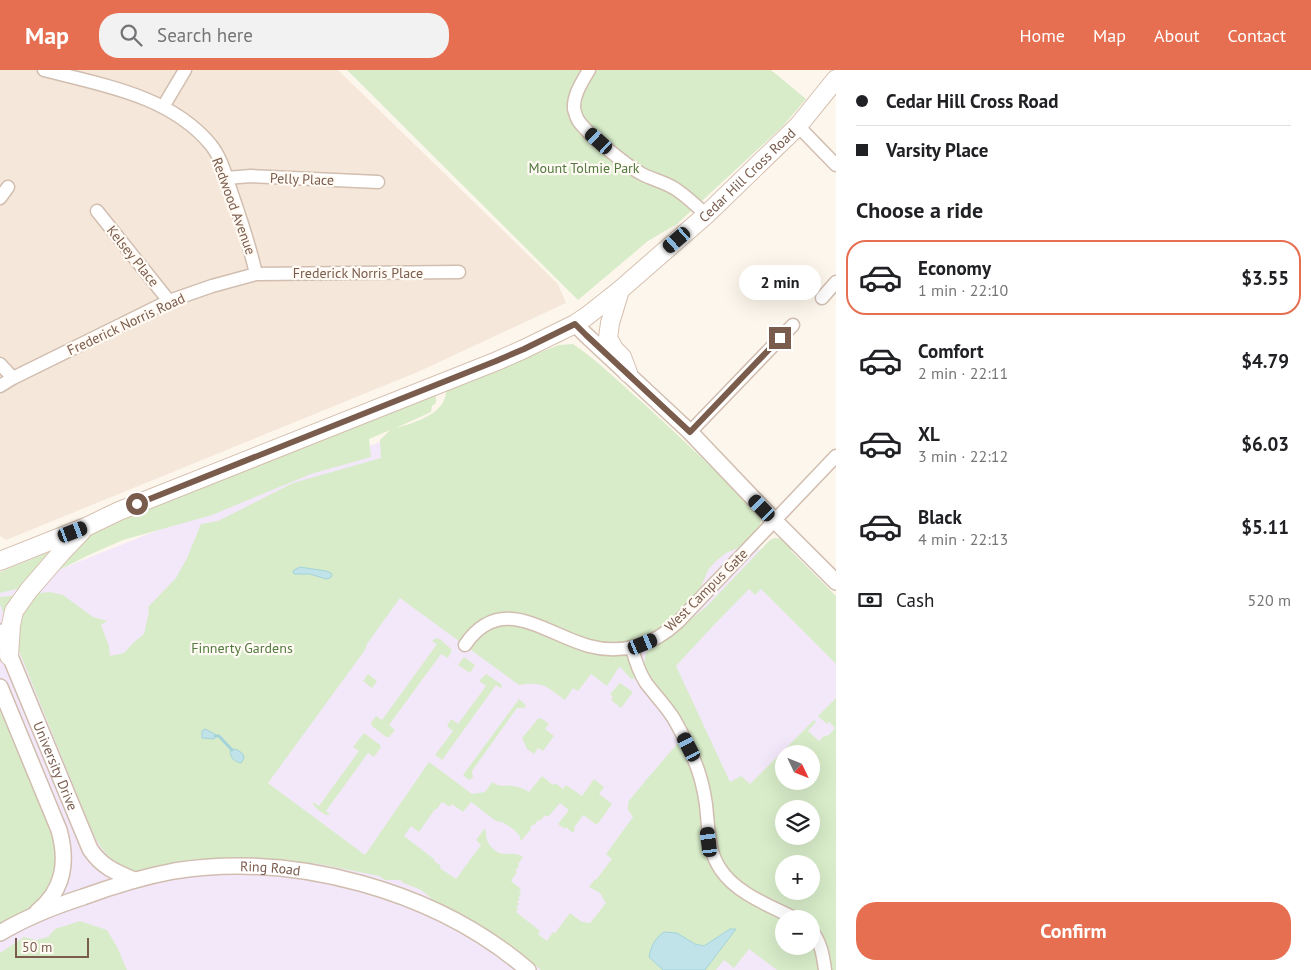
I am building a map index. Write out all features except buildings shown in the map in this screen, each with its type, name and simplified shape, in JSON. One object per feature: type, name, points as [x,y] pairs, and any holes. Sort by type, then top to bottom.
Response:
[{"type":"main road","name":"Cedar Hill Cross Road","points":[[4,557],[88,526],[119,511],[496,361],[575,324],[620,290],[706,215],[798,126],[836,80]]},
{"type":"main road","points":[[620,290],[610,323],[608,338],[614,349],[622,357],[628,374]]},
{"type":"main road","points":[[9,656],[11,625],[14,612],[61,552],[88,526]]},
{"type":"street","name":"Redwood Avenue","points":[[44,70],[107,86],[140,97],[163,107],[200,134],[220,160],[251,248],[256,274]]},
{"type":"street","points":[[163,107],[185,70]]},
{"type":"street","points":[[589,70],[578,88],[574,109],[584,128],[642,174],[676,189],[706,215]]},
{"type":"street","points":[[798,126],[836,165]]},
{"type":"street","name":"Pelly Place","points":[[226,178],[251,176],[378,182]]},
{"type":"street","points":[[0,198],[8,187]]},
{"type":"street","name":"Kelsey Place","points":[[97,211],[169,301]]},
{"type":"street","name":"Frederick Norris Place","points":[[256,274],[459,272]]},
{"type":"street","name":"Frederick Norris Road","points":[[0,386],[169,301],[212,286],[256,274]]},
{"type":"street","points":[[822,298],[836,282]]},
{"type":"street","points":[[575,324],[690,432],[836,582]]},
{"type":"street","points":[[690,432],[793,325]]},
{"type":"street","points":[[0,364],[13,378]]},
{"type":"street","name":"West Campus Gate","points":[[465,645],[474,633],[488,624],[495,620],[511,618],[532,623],[588,646],[610,649],[632,648],[654,640],[671,629],[836,456]]},
{"type":"street","name":"University Drive","points":[[0,632],[90,850],[106,867],[134,880]]},
{"type":"street","points":[[632,648],[645,682],[673,718],[689,747],[705,798],[711,850],[721,870],[741,890],[779,910]]},
{"type":"street","name":"University Drive","points":[[0,687],[59,830],[64,849],[63,867],[55,892],[44,906],[20,922]]},
{"type":"street","name":"Ring Road","points":[[0,933],[20,922],[71,901],[134,880],[175,871],[226,867],[281,869],[332,876],[380,888],[410,899],[474,932],[503,950],[528,970]]},
{"type":"street","points":[[820,945],[825,970]]},
{"type":"shaded area","points":[[0,70],[338,70],[558,284],[566,303],[420,371],[6,540],[0,536]]},
{"type":"shaded area","points":[[475,404],[650,440],[836,626],[836,970],[0,970],[0,593]]},
{"type":"green space","name":"Mount Tolmie Park","points":[[347,70],[771,70],[806,99],[783,126],[677,224],[648,241],[578,300]]},
{"type":"green space","name":"Finnerty Gardens","points":[[573,344],[643,403],[716,471],[758,514],[761,521],[759,528],[740,547],[726,553],[716,561],[708,570],[699,592],[664,628],[637,643],[627,658],[638,678],[631,679],[619,667],[607,686],[591,674],[578,691],[573,688],[565,700],[539,684],[519,685],[400,598],[367,644],[365,650],[268,783],[365,855],[429,762],[472,794],[485,792],[492,782],[501,786],[517,787],[529,792],[542,776],[553,785],[555,783],[563,789],[566,785],[582,796],[594,779],[604,787],[599,794],[612,804],[597,825],[583,815],[574,828],[573,833],[566,827],[565,829],[558,824],[569,810],[560,803],[548,817],[545,815],[540,821],[538,820],[532,825],[521,841],[519,835],[513,829],[502,822],[496,821],[471,802],[463,812],[452,804],[450,807],[442,802],[419,832],[411,826],[404,836],[434,859],[441,866],[440,868],[456,879],[481,845],[476,840],[485,828],[487,840],[493,849],[497,852],[523,857],[511,881],[521,889],[516,912],[540,931],[538,934],[547,941],[570,913],[582,922],[590,923],[606,903],[600,893],[589,887],[612,859],[606,854],[633,817],[628,810],[628,802],[678,743],[689,735],[651,680],[644,665],[646,653],[652,647],[668,638],[707,606],[770,540],[782,539],[791,547],[791,551],[836,596],[836,664],[761,589],[755,595],[749,589],[676,666],[730,782],[741,776],[750,784],[775,759],[775,790],[820,790],[820,745],[789,745],[814,720],[816,722],[808,731],[819,741],[824,736],[829,735],[835,728],[818,716],[836,698],[836,970],[777,970],[749,949],[734,968],[724,960],[716,970],[541,970],[504,941],[463,916],[436,904],[421,890],[400,880],[385,880],[379,876],[314,863],[283,863],[138,873],[115,863],[99,844],[91,829],[0,604],[0,597],[50,592],[63,595],[93,617],[107,621],[101,625],[109,646],[110,656],[124,653],[144,634],[149,611],[148,607],[176,578],[187,558],[201,524],[218,521],[293,483],[381,458],[380,440],[390,430],[369,439],[371,457],[311,474],[212,515],[123,540],[53,573],[85,538],[116,522],[436,392],[436,403],[432,406],[431,412],[396,428],[415,422],[438,409],[444,401],[447,388],[559,345]]},
{"type":"green space","points":[[57,549],[28,586],[0,593],[0,572]]},
{"type":"green space","points":[[436,638],[452,650],[448,658],[441,654],[389,725],[395,730],[389,737],[386,737],[372,726],[371,723],[376,716],[382,720],[437,644],[432,641]]},
{"type":"green space","points":[[464,657],[475,665],[470,673],[458,665]]},
{"type":"green space","points":[[368,674],[377,681],[372,688],[363,681]]},
{"type":"green space","points":[[486,674],[501,684],[502,687],[496,685],[442,760],[435,755],[453,731],[447,726],[451,719],[458,724],[486,686],[479,681]]},
{"type":"green space","points":[[620,683],[633,692],[621,708],[611,700],[613,697],[610,694]]},
{"type":"green space","points":[[519,699],[526,705],[524,708],[517,708],[472,771],[473,777],[469,780],[463,775]]},
{"type":"green space","points":[[0,704],[56,842],[56,865],[54,876],[36,902],[0,927]]},
{"type":"green space","points":[[541,718],[549,724],[545,729],[554,736],[543,751],[538,748],[534,754],[527,749],[522,738]]},
{"type":"green space","points":[[364,733],[381,747],[374,757],[368,753],[326,811],[330,814],[324,814],[316,808],[313,802],[319,806],[359,751],[353,747]]},
{"type":"green space","points":[[80,921],[107,930],[127,970],[0,970],[0,953],[24,937],[36,940],[48,937],[55,929]]},
{"type":"water","points":[[300,567],[326,571],[331,573],[332,576],[326,579],[310,574],[294,574],[294,570]]},
{"type":"water","points":[[205,729],[215,734],[216,737],[214,739],[202,738],[202,731]]},
{"type":"water","points":[[233,749],[243,754],[244,758],[241,763],[232,758],[230,751]]},
{"type":"water","points":[[730,929],[736,929],[705,970],[663,970],[649,957],[654,943],[664,932],[677,933],[695,944],[704,946]]},
{"type":"waterway","points":[[215,736],[219,736],[232,750]]},
{"type":"route","points":[[137,504],[496,361],[575,324],[690,432],[780,338]]}]
